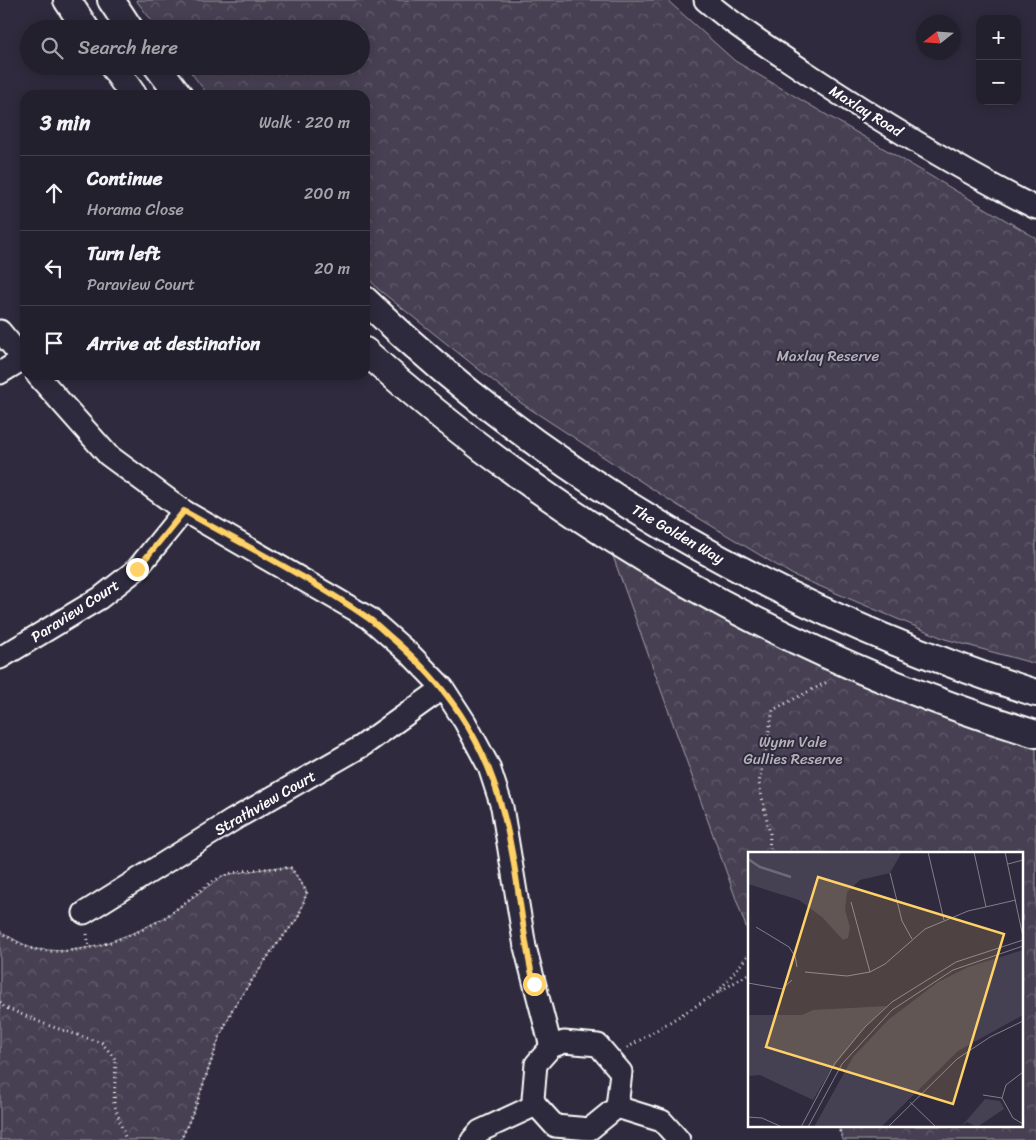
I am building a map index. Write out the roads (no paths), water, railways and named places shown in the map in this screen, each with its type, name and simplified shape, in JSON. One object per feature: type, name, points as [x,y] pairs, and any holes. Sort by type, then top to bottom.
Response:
[{"type":"main road","points":[[67,0],[80,20]]},
{"type":"main road","points":[[111,0],[124,20]]},
{"type":"main road","points":[[119,75],[130,90]]},
{"type":"main road","points":[[164,75],[175,90]]},
{"type":"main road","name":"The Golden Way","points":[[370,305],[421,352],[504,418],[619,500],[685,541],[791,596],[862,629],[970,672],[1036,693]]},
{"type":"main road","points":[[370,355],[480,446],[580,518],[759,622],[857,666],[968,711],[1036,734]]},
{"type":"street","name":"Maxlay Road","points":[[705,0],[777,53],[856,106],[969,174],[1036,208]]},
{"type":"street","points":[[0,331],[20,355]]},
{"type":"street","points":[[0,373],[20,367]]},
{"type":"street","points":[[41,380],[108,455],[184,511],[369,618],[412,656],[443,688],[465,722],[489,767],[502,807],[525,947],[552,1047]]},
{"type":"street","name":"Paraview Court","points":[[0,658],[100,598],[137,569],[184,511]]},
{"type":"street","name":"Strathview Court","points":[[84,914],[233,820],[362,746],[443,688]]},
{"type":"street","points":[[564,1042],[598,1045],[620,1072],[617,1107],[590,1129],[555,1126],[536,1105],[533,1098],[536,1064],[552,1047],[564,1042]]},
{"type":"street","points":[[472,1140],[480,1131],[536,1105]]},
{"type":"street","points":[[617,1107],[662,1121],[679,1140]]},
{"type":"park label","name":"Maxlay Reserve","points":[[828,356]]},
{"type":"park label","name":"Wynn Vale Gullies Reserve","points":[[793,750]]}]
